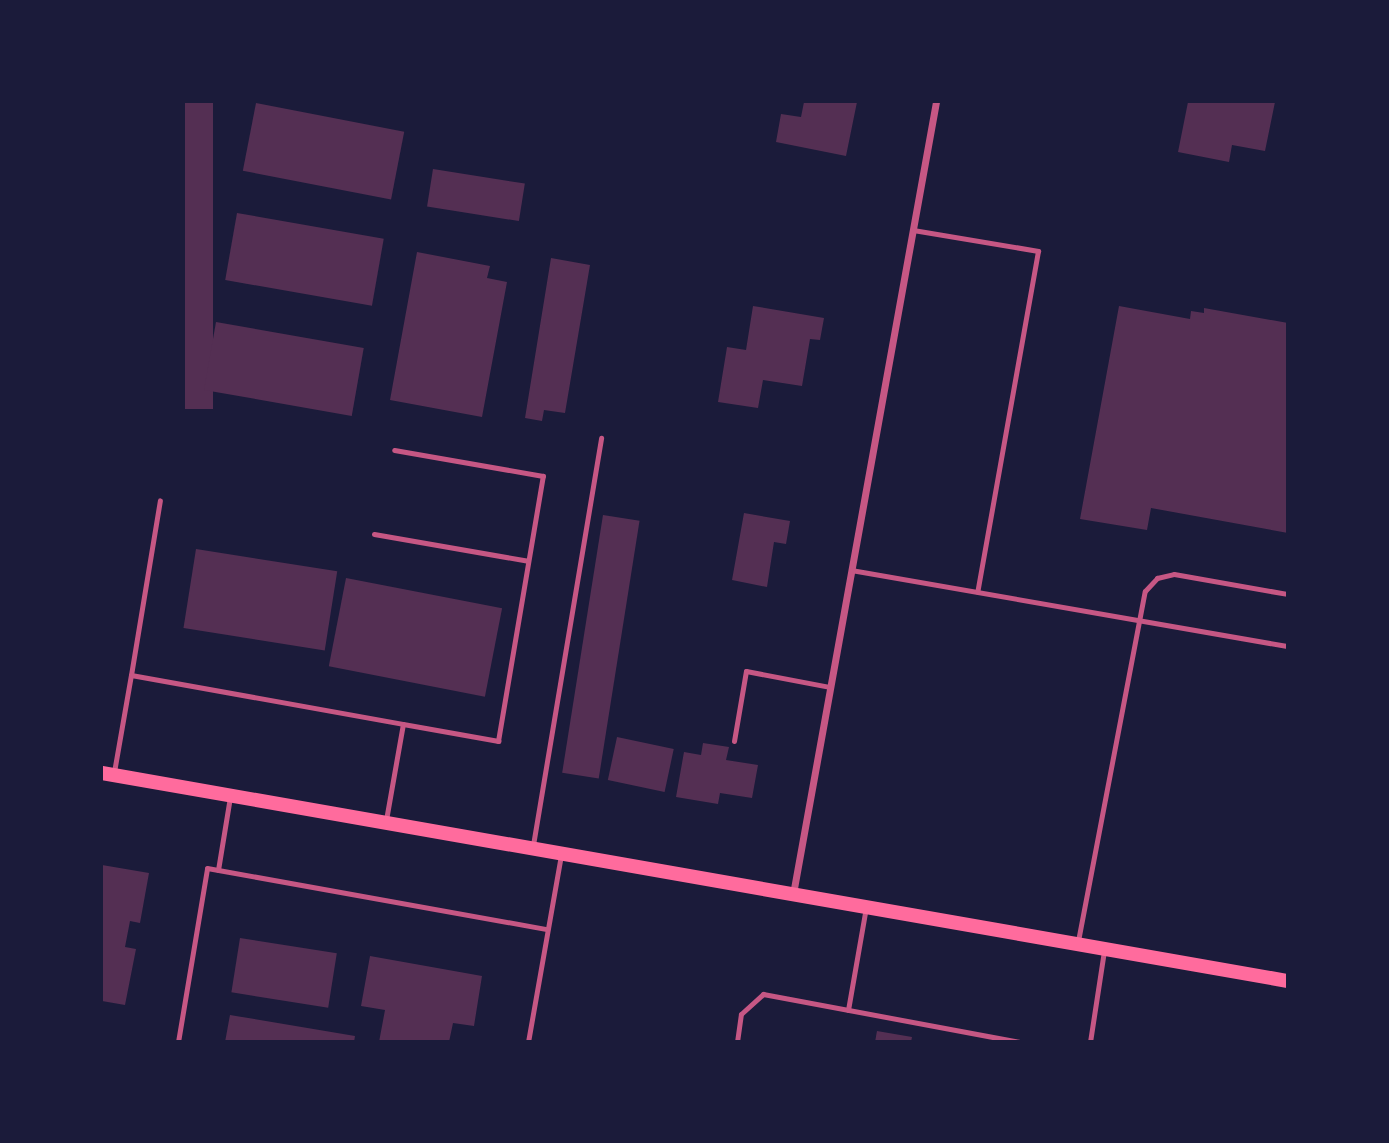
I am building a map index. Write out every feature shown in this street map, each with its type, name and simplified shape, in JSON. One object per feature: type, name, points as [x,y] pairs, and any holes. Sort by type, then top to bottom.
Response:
[{"type":"main road","points":[[108,774],[1287,981]]},
{"type":"street","points":[[793,894],[936,102]]},
{"type":"lane","points":[[913,230],[1038,251],[977,592]]},
{"type":"lane","points":[[532,849],[601,438]]},
{"type":"lane","points":[[131,675],[498,741],[542,476],[394,450]]},
{"type":"lane","points":[[108,774],[131,675],[160,500]]},
{"type":"lane","points":[[374,534],[528,561]]},
{"type":"lane","points":[[851,570],[1287,646]]},
{"type":"lane","points":[[1078,944],[1145,591],[1165,576],[1287,594]]},
{"type":"lane","points":[[734,741],[746,671],[830,687]]},
{"type":"lane","points":[[385,823],[403,724]]},
{"type":"lane","points":[[218,870],[230,795]]},
{"type":"lane","points":[[527,1041],[561,854]]},
{"type":"lane","points":[[178,1041],[207,868],[547,929]]},
{"type":"lane","points":[[848,1010],[866,907]]},
{"type":"lane","points":[[1090,1041],[1105,949]]},
{"type":"lane","points":[[737,1041],[741,1014],[762,994],[1019,1041]]},
{"type":"building","points":[[185,102],[213,102],[213,409],[185,409]]},
{"type":"building","points":[[804,102],[857,102],[846,156],[776,142],[781,114],[801,117]]},
{"type":"building","points":[[1188,102],[1275,102],[1265,151],[1232,145],[1229,162],[1178,152]]},
{"type":"building","points":[[256,103],[404,132],[391,200],[243,171]]},
{"type":"building","points":[[433,169],[525,184],[519,221],[427,207]]},
{"type":"building","points":[[237,213],[384,239],[372,306],[225,280]]},
{"type":"building","points":[[417,252],[490,266],[487,278],[507,282],[482,417],[390,400]]},
{"type":"building","points":[[551,258],[590,265],[565,413],[544,410],[542,421],[525,418]]},
{"type":"building","points":[[753,306],[824,318],[820,340],[810,339],[802,386],[763,380],[758,408],[718,402],[727,347],[746,350]]},
{"type":"building","points":[[1119,306],[1190,319],[1191,311],[1204,313],[1204,308],[1288,323],[1288,533],[1151,508],[1147,530],[1080,519]]},
{"type":"building","points":[[216,322],[364,348],[352,416],[204,390]]},
{"type":"building","points":[[744,513],[790,521],[786,544],[774,542],[767,587],[732,580]]},
{"type":"building","points":[[603,515],[640,521],[599,779],[562,773]]},
{"type":"building","points":[[196,549],[337,571],[325,650],[183,628]]},
{"type":"building","points":[[346,578],[502,608],[485,697],[329,666]]},
{"type":"building","points":[[617,737],[674,749],[665,792],[608,780]]},
{"type":"building","points":[[703,743],[729,747],[726,760],[758,765],[752,798],[720,793],[718,804],[676,797],[684,752],[701,755]]},
{"type":"building","points":[[102,865],[149,873],[140,923],[130,921],[125,947],[136,949],[125,1005],[102,1001]]},
{"type":"building","points":[[240,938],[337,953],[328,1008],[231,992]]},
{"type":"building","points":[[370,956],[482,976],[474,1026],[453,1023],[449,1042],[379,1042],[385,1010],[361,1006]]},
{"type":"building","points":[[230,1015],[355,1036],[354,1042],[225,1042]]},
{"type":"building","points":[[877,1031],[912,1037],[911,1042],[875,1042]]}]
